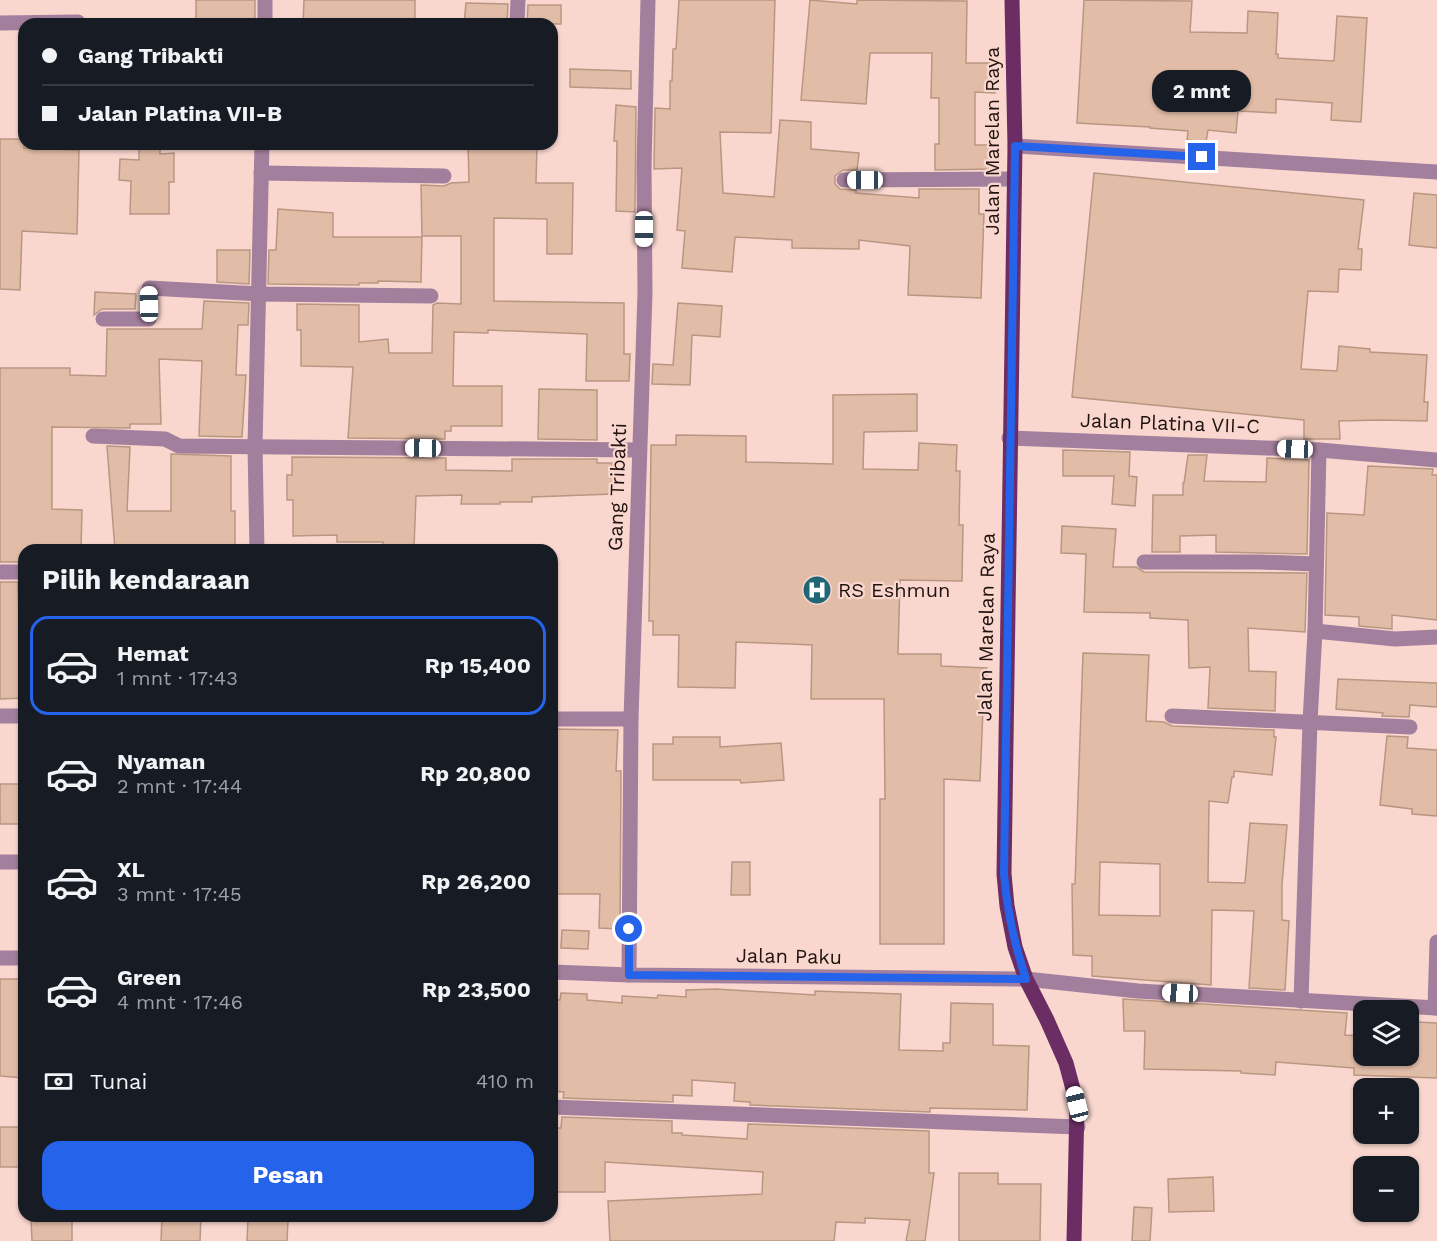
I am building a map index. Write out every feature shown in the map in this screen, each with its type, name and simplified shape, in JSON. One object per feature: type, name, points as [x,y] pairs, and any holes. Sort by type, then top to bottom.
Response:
[{"type":"main road","name":"Jalan Marelan Raya","points":[[1012,0],[1015,146],[1004,874],[1007,906],[1015,947],[1026,979],[1066,1063],[1077,1104],[1074,1241]]},
{"type":"street","points":[[265,0],[265,18]]},
{"type":"street","points":[[517,18],[518,0]]},
{"type":"street","name":"Gang Tribakti","points":[[629,975],[631,719],[645,293],[644,166],[648,0]]},
{"type":"street","points":[[0,23],[18,23]]},
{"type":"street","points":[[1015,146],[1437,172]]},
{"type":"street","points":[[257,544],[255,446],[262,150]]},
{"type":"street","points":[[261,173],[444,176]]},
{"type":"street","points":[[844,180],[1014,179]]},
{"type":"street","points":[[103,319],[149,319],[149,288],[259,294],[431,296]]},
{"type":"street","points":[[93,436],[162,439],[179,446],[639,450]]},
{"type":"street","name":"Jalan Platina VII-C","points":[[1009,438],[1319,450],[1437,460]]},
{"type":"street","points":[[1301,1001],[1315,631],[1319,450]]},
{"type":"street","points":[[1144,562],[1316,564]]},
{"type":"street","points":[[0,572],[18,572]]},
{"type":"street","points":[[1315,631],[1395,639],[1437,637]]},
{"type":"street","points":[[0,716],[18,716]]},
{"type":"street","points":[[1172,716],[1410,728]]},
{"type":"street","points":[[558,719],[631,719]]},
{"type":"street","points":[[0,862],[18,862]]},
{"type":"street","points":[[1436,1008],[1437,942]]},
{"type":"street","points":[[0,958],[18,958]]},
{"type":"street","name":"Jalan Paku","points":[[558,972],[1026,979],[1138,991],[1436,1008]]},
{"type":"street","points":[[558,1107],[1078,1127]]},
{"type":"building","points":[[196,0],[255,0],[255,18],[196,18]]},
{"type":"building","points":[[304,0],[415,0],[415,18],[303,18]]},
{"type":"building","points":[[679,0],[775,0],[771,133],[720,132],[723,193],[774,197],[780,120],[811,122],[811,149],[859,153],[857,170],[843,170],[835,176],[835,184],[840,189],[856,190],[856,193],[919,198],[919,189],[979,189],[979,214],[984,214],[981,298],[908,295],[910,246],[859,240],[859,249],[792,248],[792,240],[735,237],[732,272],[682,268],[685,231],[677,230],[682,168],[654,169],[655,108],[670,109],[670,81],[672,81],[673,49],[676,49]]},
{"type":"building","points":[[810,0],[857,4],[857,0],[967,1],[966,63],[995,63],[995,93],[975,92],[975,145],[993,145],[993,169],[935,170],[935,144],[939,144],[939,98],[931,98],[932,53],[870,53],[866,104],[801,100]]},
{"type":"building","points":[[1084,0],[1192,1],[1190,32],[1247,33],[1248,11],[1278,13],[1276,54],[1278,58],[1334,61],[1337,16],[1367,18],[1361,122],[1331,120],[1332,103],[1276,99],[1276,113],[1238,111],[1236,133],[1208,130],[1206,142],[1187,140],[1188,131],[1077,123]]},
{"type":"building","points":[[466,3],[508,4],[507,18],[465,18]]},
{"type":"building","points":[[528,5],[561,5],[561,24],[558,24],[558,18],[527,18]]},
{"type":"building","points":[[570,69],[631,71],[631,89],[570,87]]},
{"type":"building","points":[[616,105],[636,107],[635,212],[616,211],[617,141],[614,141]]},
{"type":"building","points":[[0,139],[18,139],[18,150],[79,150],[77,234],[22,231],[20,290],[0,289]]},
{"type":"building","points":[[139,150],[160,150],[160,154],[174,153],[174,182],[169,182],[169,214],[130,214],[131,181],[119,180],[120,159],[139,160]]},
{"type":"building","points":[[468,150],[537,150],[536,183],[573,183],[572,254],[547,254],[547,219],[494,218],[494,301],[624,303],[624,354],[630,354],[629,381],[586,381],[587,334],[488,330],[488,333],[454,332],[453,386],[502,386],[502,426],[451,426],[451,431],[445,431],[445,439],[348,438],[353,367],[301,366],[301,330],[297,330],[297,304],[359,305],[359,342],[388,339],[389,353],[432,353],[433,305],[437,303],[461,304],[461,236],[422,236],[421,185],[444,186],[451,183],[469,182]]},
{"type":"building","points":[[1094,173],[1364,200],[1358,249],[1362,249],[1361,270],[1339,269],[1338,292],[1308,291],[1301,369],[1337,371],[1339,346],[1370,349],[1370,352],[1427,355],[1424,402],[1428,402],[1427,421],[1339,421],[1340,439],[1304,439],[1304,420],[1072,397]]},
{"type":"building","points":[[1414,193],[1437,195],[1437,248],[1409,245]]},
{"type":"building","points":[[278,209],[333,213],[333,237],[422,237],[421,282],[378,281],[378,283],[359,283],[359,285],[268,284],[269,250],[276,250]]},
{"type":"building","points":[[217,250],[250,250],[249,284],[217,282]]},
{"type":"building","points":[[95,292],[136,294],[135,309],[102,309],[94,315]]},
{"type":"building","points":[[204,301],[249,303],[248,325],[238,325],[236,375],[246,375],[242,437],[199,436],[202,361],[159,359],[161,424],[130,424],[130,428],[52,427],[52,509],[82,510],[81,544],[18,544],[18,562],[0,562],[0,368],[70,368],[70,375],[106,376],[107,329],[202,329]]},
{"type":"building","points":[[678,303],[722,306],[720,337],[692,335],[690,385],[652,384],[653,364],[673,365]]},
{"type":"building","points":[[539,389],[597,390],[597,440],[538,439]]},
{"type":"building","points":[[917,394],[917,431],[864,432],[863,469],[918,470],[919,443],[957,445],[956,471],[960,471],[959,525],[963,525],[962,581],[900,580],[898,654],[941,654],[941,666],[987,668],[985,709],[983,709],[980,781],[944,779],[944,944],[880,944],[880,799],[885,799],[884,699],[811,699],[812,645],[736,642],[735,688],[678,687],[679,635],[653,635],[653,621],[649,621],[651,445],[676,445],[676,435],[746,436],[746,462],[833,464],[833,395]]},
{"type":"building","points":[[107,446],[130,447],[127,511],[171,511],[171,454],[231,456],[231,511],[235,511],[235,544],[115,544]]},
{"type":"building","points":[[1063,450],[1130,452],[1129,476],[1137,477],[1135,506],[1112,504],[1114,476],[1063,476]]},
{"type":"building","points":[[1188,455],[1207,455],[1204,481],[1266,482],[1267,458],[1309,460],[1307,554],[1216,552],[1216,535],[1180,536],[1180,552],[1152,552],[1153,495],[1183,495]]},
{"type":"building","points":[[292,457],[446,458],[446,470],[512,471],[512,459],[597,459],[597,463],[612,463],[613,494],[532,497],[532,502],[500,502],[500,504],[461,504],[462,495],[416,496],[414,544],[337,542],[337,535],[293,536],[293,500],[287,500],[287,475],[292,475]]},
{"type":"building","points":[[1368,466],[1433,469],[1432,475],[1437,475],[1437,620],[1392,615],[1392,629],[1359,626],[1359,617],[1325,615],[1327,513],[1364,515]]},
{"type":"building","points":[[1062,526],[1116,529],[1113,567],[1136,567],[1144,572],[1307,573],[1305,632],[1248,628],[1249,671],[1276,672],[1275,711],[1208,708],[1210,667],[1189,668],[1188,620],[1150,618],[1150,613],[1084,612],[1086,554],[1061,553]]},
{"type":"building","points":[[0,582],[18,582],[18,698],[0,699]]},
{"type":"building","points":[[1083,653],[1149,655],[1146,721],[1164,722],[1172,726],[1274,730],[1274,737],[1276,737],[1272,775],[1234,771],[1228,803],[1209,801],[1208,882],[1245,883],[1250,823],[1287,825],[1282,884],[1282,920],[1289,921],[1285,990],[1249,988],[1254,911],[1212,910],[1211,985],[1092,976],[1092,956],[1073,955],[1072,884],[1075,884]],"holes":[[[1100,862],[1160,864],[1160,916],[1099,915]]]},
{"type":"building","points":[[1338,679],[1437,683],[1437,707],[1410,705],[1409,717],[1382,716],[1383,713],[1336,709]]},
{"type":"building","points":[[558,729],[618,730],[616,771],[621,771],[620,929],[599,928],[600,894],[558,894]]},
{"type":"building","points":[[1387,736],[1408,737],[1407,748],[1437,750],[1437,816],[1412,814],[1412,809],[1380,805]]},
{"type":"building","points":[[673,737],[720,737],[720,747],[781,743],[784,780],[741,783],[740,780],[653,780],[653,744],[673,744]]},
{"type":"building","points":[[0,784],[18,784],[18,824],[0,824]]},
{"type":"building","points":[[732,862],[750,862],[750,895],[731,895]]},
{"type":"building","points":[[562,930],[589,931],[588,949],[561,948]]},
{"type":"building","points":[[0,979],[18,979],[18,1078],[0,1076]]},
{"type":"building","points":[[716,989],[815,995],[815,991],[901,994],[899,1050],[943,1051],[943,1043],[950,1043],[951,1003],[993,1004],[993,1045],[1029,1046],[1027,1110],[930,1108],[930,1112],[750,1105],[750,1102],[734,1101],[735,1083],[692,1080],[692,1096],[673,1095],[673,1102],[563,1098],[564,1092],[558,1092],[558,1000],[560,1000],[561,993],[587,994],[587,1000],[622,1003],[622,996],[686,997],[686,990]]},
{"type":"building","points":[[1123,999],[1347,1013],[1345,1035],[1353,1035],[1353,1066],[1419,1066],[1419,1022],[1437,1023],[1437,1078],[1354,1075],[1354,1068],[1276,1062],[1275,1075],[1241,1073],[1241,1071],[1144,1069],[1145,1031],[1124,1031]]},
{"type":"building","points":[[562,1117],[672,1121],[672,1133],[747,1139],[748,1124],[929,1131],[929,1173],[934,1173],[925,1241],[906,1241],[910,1220],[865,1218],[865,1223],[836,1222],[834,1241],[610,1241],[608,1201],[762,1194],[763,1172],[605,1162],[605,1192],[558,1192],[558,1128],[561,1128]]},
{"type":"building","points":[[0,1127],[18,1127],[18,1167],[0,1167]]},
{"type":"building","points":[[959,1173],[998,1173],[998,1184],[1041,1184],[1040,1241],[959,1241]]},
{"type":"building","points":[[1213,1177],[1214,1211],[1169,1212],[1168,1179]]},
{"type":"building","points":[[1134,1207],[1152,1208],[1150,1241],[1132,1241]]},
{"type":"building","points":[[31,1222],[72,1222],[72,1241],[32,1241]]},
{"type":"building","points":[[162,1222],[201,1222],[200,1241],[161,1241]]},
{"type":"building","points":[[248,1222],[288,1222],[287,1241],[247,1241]]},
{"type":"place","name":"RS Eshmun","points":[[817,590]]},
{"type":"route","points":[[629,929],[629,975],[1026,979],[1015,947],[1007,906],[1004,874],[1015,146],[1202,157]]}]
